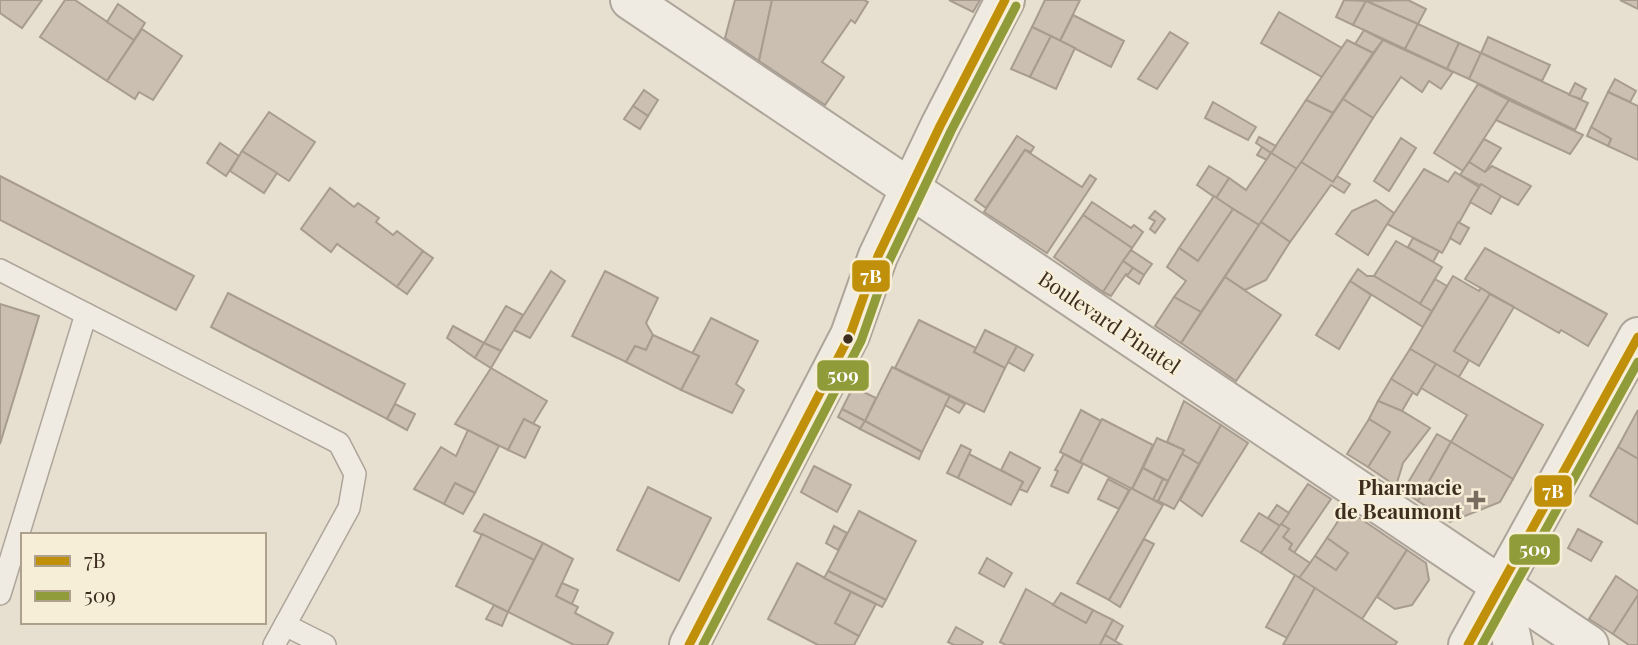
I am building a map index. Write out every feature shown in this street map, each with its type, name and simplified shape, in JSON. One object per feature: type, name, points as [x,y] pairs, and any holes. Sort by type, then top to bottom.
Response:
[{"type":"street","name":"Boulevard Pinatel","points":[[630,0],[1589,645]]},
{"type":"street","points":[[689,645],[850,335],[878,256],[1004,0]]},
{"type":"street","points":[[1468,645],[1638,337]]},
{"type":"street","points":[[1500,586],[1513,645]]},
{"type":"lane","points":[[0,270],[339,443],[355,474],[349,509],[274,645]]},
{"type":"lane","points":[[0,594],[86,314]]},
{"type":"lane","points":[[285,625],[325,645]]},
{"type":"building","points":[[0,0],[42,0],[22,28],[0,13]]},
{"type":"building","points":[[65,0],[75,0],[134,40],[107,81],[40,37]]},
{"type":"building","points":[[735,0],[772,0],[759,61],[725,38]]},
{"type":"building","points":[[772,0],[868,2],[855,23],[851,20],[822,62],[844,77],[825,105],[759,61]]},
{"type":"building","points":[[949,0],[980,0],[973,12]]},
{"type":"building","points":[[1045,0],[1080,0],[1060,41],[1032,27]]},
{"type":"building","points":[[1344,0],[1366,1],[1353,25],[1336,17]]},
{"type":"building","points":[[1408,0],[1426,9],[1418,24],[1366,1]]},
{"type":"building","points":[[1620,0],[1638,0],[1638,9]]},
{"type":"building","points":[[1366,1],[1418,24],[1405,49],[1353,25]]},
{"type":"building","points":[[118,4],[145,23],[134,40],[107,22]]},
{"type":"building","points":[[1279,12],[1342,48],[1322,77],[1261,43]]},
{"type":"building","points":[[1073,15],[1124,41],[1111,67],[1060,41]]},
{"type":"building","points":[[1418,24],[1459,43],[1447,69],[1405,49]]},
{"type":"building","points":[[1032,27],[1051,36],[1030,77],[1011,69]]},
{"type":"building","points":[[142,29],[182,56],[153,100],[139,92],[135,99],[107,81]]},
{"type":"building","points":[[1364,30],[1383,40],[1373,53],[1355,44]]},
{"type":"building","points":[[1170,32],[1188,43],[1157,89],[1138,79]]},
{"type":"building","points":[[1051,36],[1075,48],[1056,89],[1030,77]]},
{"type":"building","points":[[1488,37],[1550,65],[1542,81],[1481,53]]},
{"type":"building","points":[[1347,40],[1373,53],[1333,113],[1306,100]]},
{"type":"building","points":[[1383,40],[1453,72],[1441,89],[1429,81],[1422,92],[1401,77],[1373,118],[1343,99]]},
{"type":"building","points":[[1459,43],[1481,53],[1469,79],[1447,69]]},
{"type":"building","points":[[1481,53],[1588,103],[1575,130],[1469,79]]},
{"type":"building","points":[[1615,79],[1636,91],[1630,102],[1608,92]]},
{"type":"building","points":[[1575,83],[1586,89],[1581,99],[1569,95]]},
{"type":"building","points":[[1478,84],[1509,100],[1463,171],[1434,153]]},
{"type":"building","points":[[644,90],[658,100],[648,116],[633,106]]},
{"type":"building","points":[[1608,92],[1638,106],[1638,160],[1608,146],[1611,139],[1591,127]]},
{"type":"building","points":[[1343,99],[1373,118],[1333,182],[1301,162]]},
{"type":"building","points":[[1306,100],[1333,113],[1297,169],[1271,153]]},
{"type":"building","points":[[1509,100],[1583,135],[1570,154],[1496,120]]},
{"type":"building","points":[[1213,102],[1256,127],[1248,140],[1205,118]]},
{"type":"building","points":[[633,106],[648,116],[640,129],[624,119]]},
{"type":"building","points":[[269,112],[315,142],[289,181],[242,151]]},
{"type":"building","points":[[1591,127],[1611,139],[1608,146],[1587,136]]},
{"type":"building","points":[[1017,136],[1034,147],[1031,152],[1025,150],[986,208],[975,200]]},
{"type":"building","points":[[1259,137],[1276,146],[1271,153],[1256,143]]},
{"type":"building","points":[[1401,138],[1416,148],[1389,191],[1374,181]]},
{"type":"building","points":[[1484,139],[1501,148],[1485,172],[1469,162]]},
{"type":"building","points":[[220,143],[239,156],[226,176],[207,163]]},
{"type":"building","points":[[1262,147],[1271,153],[1267,160],[1257,155]]},
{"type":"building","points":[[1025,150],[1082,187],[1090,175],[1096,179],[1047,253],[984,212]]},
{"type":"building","points":[[242,151],[277,173],[264,193],[230,171]]},
{"type":"building","points":[[1271,153],[1297,169],[1259,225],[1216,198],[1229,178],[1246,190]]},
{"type":"building","points":[[1301,162],[1333,182],[1337,176],[1350,184],[1344,193],[1331,185],[1290,242],[1261,222]]},
{"type":"building","points":[[1469,162],[1485,172],[1492,166],[1531,186],[1518,205],[1460,175]]},
{"type":"building","points":[[1209,166],[1229,178],[1216,198],[1197,185]]},
{"type":"building","points":[[1424,169],[1448,182],[1455,172],[1479,187],[1442,253],[1387,224]]},
{"type":"building","points":[[0,176],[194,276],[176,310],[0,220]]},
{"type":"building","points":[[1481,184],[1501,196],[1491,214],[1470,202]]},
{"type":"building","points":[[330,188],[354,207],[358,203],[379,218],[376,222],[393,235],[397,231],[423,251],[397,287],[337,244],[331,252],[301,229]]},
{"type":"building","points":[[1214,196],[1233,209],[1198,261],[1179,248]]},
{"type":"building","points":[[1376,200],[1394,213],[1368,255],[1336,234],[1352,211]]},
{"type":"building","points":[[1092,202],[1131,228],[1134,225],[1143,232],[1132,248],[1083,215]]},
{"type":"building","points":[[1233,209],[1259,225],[1201,312],[1174,297],[1186,281],[1167,267],[1179,248],[1198,261]]},
{"type":"building","points":[[1155,211],[1165,219],[1155,233],[1150,229],[1155,221],[1149,218]]},
{"type":"building","points":[[1083,215],[1132,248],[1103,292],[1054,257]]},
{"type":"building","points":[[1261,222],[1290,242],[1266,280],[1245,290],[1225,277]]},
{"type":"building","points":[[1458,222],[1469,228],[1460,244],[1450,238]]},
{"type":"building","points":[[1413,238],[1439,251],[1433,262],[1408,247]]},
{"type":"building","points":[[1396,241],[1442,267],[1420,304],[1374,276]]},
{"type":"building","points":[[1485,248],[1607,314],[1588,346],[1561,330],[1559,333],[1465,279]]},
{"type":"building","points":[[1131,250],[1152,264],[1144,275],[1123,261]]},
{"type":"building","points":[[423,251],[433,258],[407,294],[397,287]]},
{"type":"building","points":[[1123,261],[1133,268],[1111,296],[1103,292]]},
{"type":"building","points":[[1133,268],[1144,275],[1139,284],[1127,276]]},
{"type":"building","points":[[1358,269],[1432,311],[1423,327],[1350,281]]},
{"type":"building","points":[[551,271],[565,281],[530,338],[514,330]]},
{"type":"building","points":[[605,271],[658,298],[646,323],[653,335],[646,350],[635,346],[626,362],[572,336]]},
{"type":"building","points":[[1453,276],[1479,291],[1481,288],[1490,294],[1454,351],[1469,360],[1459,377],[1410,349]]},
{"type":"building","points":[[1225,277],[1281,315],[1236,381],[1181,343]]},
{"type":"building","points":[[1435,279],[1447,286],[1432,311],[1420,304]]},
{"type":"building","points":[[1350,281],[1371,295],[1339,349],[1316,335]]},
{"type":"building","points":[[228,293],[405,384],[387,419],[211,327]]},
{"type":"building","points":[[1490,294],[1514,307],[1479,366],[1454,351]]},
{"type":"building","points":[[1174,297],[1201,312],[1181,343],[1155,326]]},
{"type":"building","points":[[0,304],[39,316],[0,444]]},
{"type":"building","points":[[506,306],[523,315],[501,351],[484,343]]},
{"type":"building","points":[[711,318],[758,341],[736,384],[744,390],[732,413],[681,390],[699,356],[692,354]]},
{"type":"building","points":[[919,320],[976,348],[974,352],[1005,368],[984,412],[895,368]]},
{"type":"building","points":[[453,326],[484,343],[475,358],[447,338]]},
{"type":"building","points":[[985,330],[1017,346],[1005,368],[974,352]]},
{"type":"building","points":[[653,335],[699,356],[681,390],[626,362],[635,346],[646,350]]},
{"type":"building","points":[[484,343],[501,351],[491,368],[475,358]]},
{"type":"building","points":[[1017,346],[1033,355],[1024,371],[1008,362]]},
{"type":"building","points":[[1410,349],[1436,364],[1417,395],[1391,379]]},
{"type":"building","points":[[1436,364],[1543,425],[1513,479],[1451,442],[1467,415],[1421,388]]},
{"type":"building","points":[[892,367],[950,396],[922,452],[865,421]]},
{"type":"building","points":[[491,368],[547,401],[533,424],[524,419],[508,450],[455,424]]},
{"type":"building","points":[[1391,379],[1413,392],[1402,411],[1378,401]]},
{"type":"building","points":[[853,387],[876,398],[865,421],[842,409]]},
{"type":"building","points":[[950,396],[965,404],[959,413],[945,405]]},
{"type":"building","points":[[1184,401],[1221,425],[1199,464],[1182,454],[1184,450],[1167,442]]},
{"type":"building","points":[[1378,401],[1402,411],[1430,428],[1403,463],[1396,486],[1368,467],[1390,432],[1369,419]]},
{"type":"building","points":[[395,404],[415,414],[407,430],[387,419]]},
{"type":"building","points":[[842,409],[865,421],[860,429],[838,417]]},
{"type":"building","points":[[1081,410],[1101,421],[1080,462],[1060,452]]},
{"type":"building","points":[[1638,410],[1638,459],[1618,447]]},
{"type":"building","points":[[524,419],[540,427],[525,458],[508,450]]},
{"type":"building","points":[[1102,419],[1153,445],[1132,489],[1080,462]]},
{"type":"building","points":[[1369,419],[1390,432],[1368,467],[1347,454]]},
{"type":"building","points":[[865,421],[922,452],[919,459],[860,429]]},
{"type":"building","points":[[1221,425],[1248,443],[1202,516],[1180,500]]},
{"type":"building","points":[[468,430],[499,446],[475,493],[455,483],[444,504],[414,489],[441,447],[456,456]]},
{"type":"building","points":[[1437,434],[1451,442],[1418,501],[1403,491]]},
{"type":"building","points":[[1157,438],[1184,450],[1168,481],[1143,468]]},
{"type":"building","points":[[1451,442],[1513,479],[1500,502],[1450,522],[1418,501]]},
{"type":"building","points":[[961,445],[971,450],[958,478],[947,473]]},
{"type":"building","points":[[1618,447],[1638,459],[1638,524],[1590,496]]},
{"type":"building","points":[[1010,452],[1040,468],[1027,492],[1019,489],[1023,482],[1001,470]]},
{"type":"building","points":[[969,454],[1023,482],[1011,505],[958,478]]},
{"type":"building","points":[[1064,454],[1083,464],[1068,493],[1051,486],[1058,471],[1055,470]]},
{"type":"building","points":[[1182,454],[1199,464],[1174,509],[1158,501]]},
{"type":"building","points":[[814,466],[851,485],[837,512],[801,492]]},
{"type":"building","points":[[1143,468],[1163,479],[1153,500],[1132,489]]},
{"type":"building","points":[[1108,479],[1129,490],[1119,509],[1098,499]]},
{"type":"building","points":[[1163,479],[1168,481],[1158,501],[1153,500]]},
{"type":"building","points":[[455,483],[475,493],[463,514],[444,504]]},
{"type":"building","points":[[1308,484],[1331,499],[1294,553],[1289,549],[1292,544],[1283,537],[1289,529],[1281,524]]},
{"type":"building","points":[[648,487],[711,518],[679,581],[617,550]]},
{"type":"building","points":[[1131,488],[1163,505],[1109,600],[1077,583]]},
{"type":"building","points":[[1277,505],[1289,513],[1280,526],[1268,518]]},
{"type":"building","points":[[1346,509],[1407,550],[1362,619],[1299,578],[1315,556],[1336,570],[1348,553],[1327,538]]},
{"type":"building","points":[[859,511],[916,541],[886,600],[828,571]]},
{"type":"building","points":[[1259,513],[1280,526],[1261,553],[1241,541]]},
{"type":"building","points":[[484,514],[543,543],[534,560],[474,531]]},
{"type":"building","points":[[1281,524],[1289,529],[1283,537],[1292,544],[1289,549],[1310,563],[1299,578],[1261,553]]},
{"type":"building","points":[[834,526],[847,533],[838,550],[826,543]]},
{"type":"building","points":[[1578,529],[1602,542],[1591,561],[1568,548]]},
{"type":"building","points":[[482,534],[534,560],[508,612],[456,586]]},
{"type":"building","points":[[1327,538],[1348,553],[1336,570],[1315,556]]},
{"type":"building","points":[[1144,539],[1154,544],[1120,607],[1109,600]]},
{"type":"building","points":[[543,543],[573,559],[556,596],[578,607],[575,613],[613,633],[607,645],[574,645],[508,612]]},
{"type":"building","points":[[1407,550],[1426,563],[1429,580],[1412,605],[1395,609],[1377,597]]},
{"type":"building","points":[[987,558],[1012,573],[1004,587],[979,573]]},
{"type":"building","points":[[797,563],[851,592],[835,623],[859,636],[854,645],[818,645],[768,619]]},
{"type":"building","points":[[828,571],[886,600],[882,607],[824,578]]},
{"type":"building","points":[[1295,575],[1315,588],[1287,638],[1266,627]]},
{"type":"building","points":[[1616,576],[1638,591],[1638,595],[1613,634],[1589,619]]},
{"type":"building","points":[[562,583],[578,590],[572,604],[556,596]]},
{"type":"building","points":[[1315,588],[1397,642],[1395,645],[1283,645]]},
{"type":"building","points":[[1026,589],[1086,623],[1093,610],[1113,620],[1100,645],[1006,645],[1000,642]]},
{"type":"building","points":[[851,592],[876,604],[859,636],[835,623]]},
{"type":"building","points":[[1061,593],[1093,610],[1086,623],[1053,605]]},
{"type":"building","points":[[1638,595],[1638,645],[1629,645],[1613,634]]},
{"type":"building","points":[[494,605],[508,612],[502,626],[486,619]]},
{"type":"building","points":[[1113,620],[1123,626],[1115,641],[1105,635]]},
{"type":"building","points":[[956,627],[983,642],[981,645],[954,645],[948,642]]},
{"type":"building","points":[[1105,635],[1115,641],[1122,645],[1100,645]]},
{"type":"transit line","name":"7B","points":[[689,645],[850,335],[878,256],[940,126],[1005,0]]},
{"type":"transit line","name":"509","points":[[703,645],[861,341],[889,261],[951,131],[1016,6]]},
{"type":"transit line","name":"7B","points":[[1468,645],[1638,337]]},
{"type":"transit line","name":"509","points":[[1482,645],[1638,362]]},
{"type":"place","name":"Pharmacie de Beaumont","points":[[1476,500]]}]
